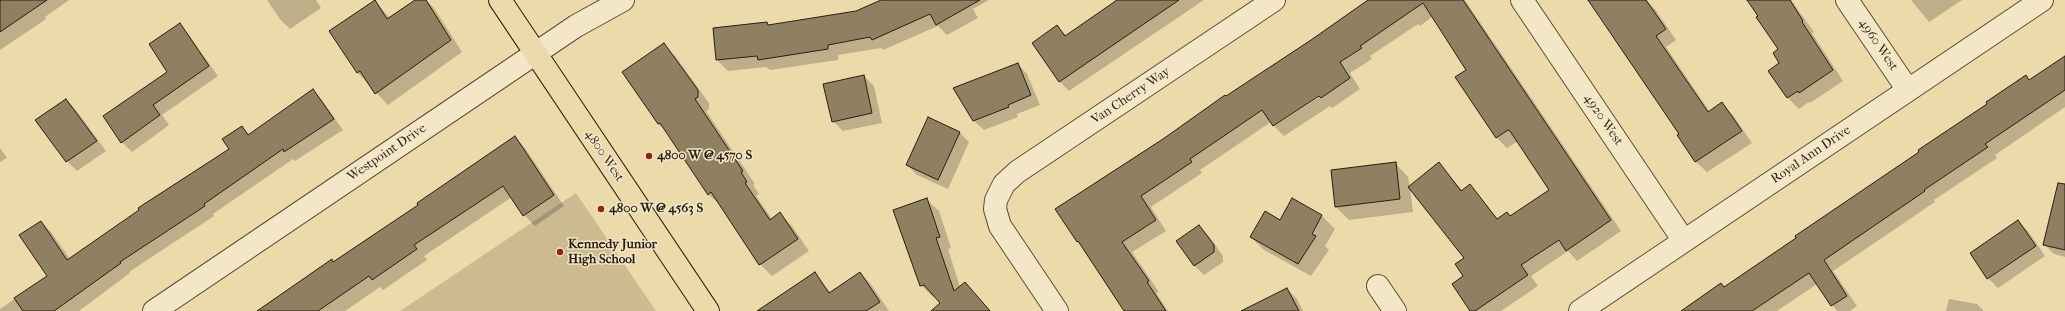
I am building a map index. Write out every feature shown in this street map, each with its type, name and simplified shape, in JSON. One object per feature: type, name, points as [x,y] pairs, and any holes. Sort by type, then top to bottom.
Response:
[{"type":"main road","name":"4800 West","points":[[500,0],[708,311]]},
{"type":"street","name":"Westpoint Drive","points":[[154,311],[576,26],[623,0]]},
{"type":"street","name":"Van Cherry Way","points":[[1057,311],[1000,226],[995,208],[996,200],[1004,184],[1017,172],[1274,0]]},
{"type":"street","name":"4920 West","points":[[1522,0],[1684,241]]},
{"type":"street","name":"4960 West","points":[[1847,0],[1908,90]]},
{"type":"street","name":"Royal Ann Drive","points":[[1580,311],[2042,0]]},
{"type":"street","points":[[1378,286],[1395,311]]},
{"type":"shaded area","name":"Kennedy Junior High School","points":[[576,193],[656,311],[400,311]]},
{"type":"building","points":[[0,0],[47,0],[0,32]]},
{"type":"building","points":[[375,0],[387,19],[415,0],[426,0],[451,40],[375,94],[360,71],[357,73],[329,31]]},
{"type":"building","points":[[881,0],[980,0],[936,25],[930,14],[872,40],[870,37],[828,45],[828,49],[758,60],[757,56],[716,60],[713,28],[767,22],[768,25],[856,11]]},
{"type":"building","points":[[1117,0],[1179,0],[1059,82],[1032,43],[1057,25],[1065,36]]},
{"type":"building","points":[[1368,0],[1463,0],[1611,220],[1566,251],[1559,240],[1521,265],[1528,275],[1475,311],[1470,311],[1452,284],[1463,276],[1455,264],[1464,258],[1408,187],[1439,162],[1461,191],[1470,184],[1497,219],[1507,212],[1510,216],[1549,190],[1510,131],[1508,130],[1496,138],[1455,77],[1466,70],[1423,3],[1360,46],[1362,48],[1340,62],[1350,78],[1321,98],[1319,96],[1273,126],[1262,110],[1190,159],[1192,162],[1141,196],[1156,220],[1122,242],[1149,281],[1147,282],[1166,311],[1124,311],[1055,209],[1163,139],[1225,95],[1226,96],[1311,40]]},
{"type":"building","points":[[1588,0],[1646,0],[1666,29],[1656,36],[1708,112],[1722,102],[1742,131],[1695,162],[1677,135],[1679,134]]},
{"type":"building","points":[[1747,0],[1790,0],[1803,21],[1802,22],[1833,70],[1799,93],[1798,91],[1787,98],[1768,71],[1779,63],[1773,53],[1778,49],[1756,17],[1758,16]]},
{"type":"building","points":[[180,23],[209,66],[153,105],[160,115],[121,143],[103,116],[167,72],[149,44]]},
{"type":"building","points":[[664,43],[698,90],[698,97],[695,99],[743,171],[741,172],[747,182],[745,183],[770,220],[780,212],[798,239],[759,265],[711,192],[708,195],[660,123],[658,124],[622,72]]},
{"type":"building","points":[[2065,56],[2065,90],[1985,144],[1988,147],[1824,260],[1847,296],[1831,306],[1809,273],[1752,311],[1681,311],[1721,283],[1724,287],[1796,238],[1795,236],[1919,152],[1918,150],[1987,104],[1986,102],[2026,75],[2029,80]]},
{"type":"building","points":[[1018,63],[1031,95],[1008,105],[1009,107],[973,121],[953,88]]},
{"type":"building","points":[[864,75],[872,113],[832,122],[823,84]]},
{"type":"building","points":[[313,89],[334,119],[284,152],[283,149],[204,204],[205,206],[120,262],[121,263],[54,311],[23,311],[14,298],[47,276],[19,235],[41,221],[67,260],[139,210],[138,208],[229,149],[222,139],[242,126],[248,135]]},
{"type":"building","points":[[66,99],[97,141],[66,162],[35,120]]},
{"type":"building","points":[[928,117],[960,132],[938,180],[906,165]]},
{"type":"building","points":[[515,136],[554,195],[523,216],[503,186],[414,245],[417,249],[372,280],[369,276],[318,311],[257,311],[332,259],[333,262],[418,205],[417,203]]},
{"type":"building","points":[[1396,162],[1400,199],[1335,207],[1331,170]]},
{"type":"building","points":[[2058,183],[2065,184],[2065,250],[2043,245]]},
{"type":"building","points":[[927,198],[940,237],[936,238],[954,291],[965,282],[990,311],[931,311],[940,303],[924,285],[920,286],[893,210]]},
{"type":"building","points":[[1292,198],[1322,215],[1312,234],[1316,236],[1298,264],[1250,237],[1265,211],[1280,220]]},
{"type":"building","points":[[2018,220],[2036,246],[1987,279],[1970,253]]},
{"type":"building","points":[[1199,225],[1214,245],[1214,252],[1194,266],[1176,241]]},
{"type":"building","points":[[815,272],[829,293],[860,272],[880,302],[866,311],[757,311]]},
{"type":"building","points":[[1287,288],[1299,311],[1241,311]]},
{"type":"place","name":"4800 W @ 4570 S","points":[[649,156]]},
{"type":"place","name":"4800 W @ 4563 S","points":[[601,209]]},
{"type":"place","name":"Kennedy Junior High School","points":[[560,252]]}]
